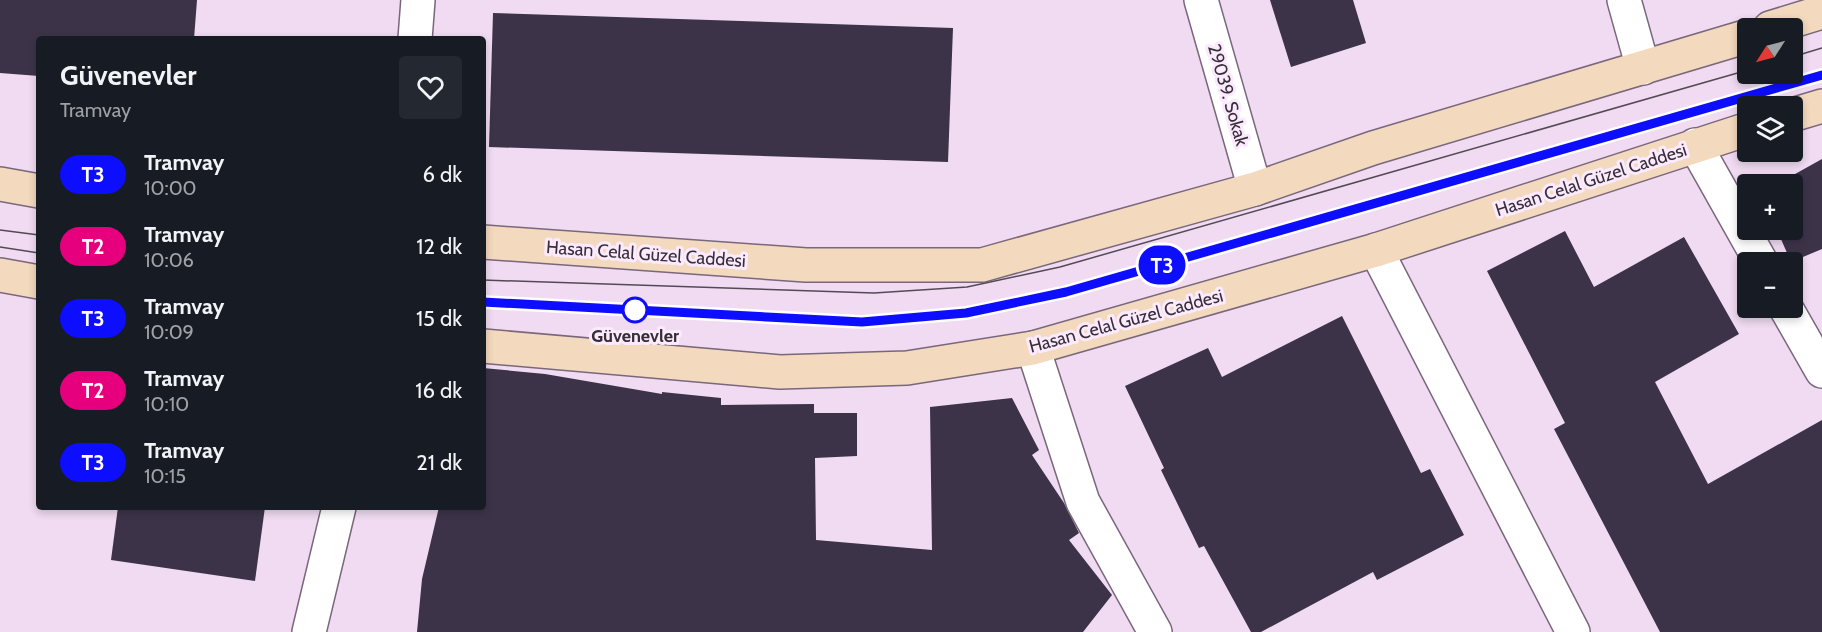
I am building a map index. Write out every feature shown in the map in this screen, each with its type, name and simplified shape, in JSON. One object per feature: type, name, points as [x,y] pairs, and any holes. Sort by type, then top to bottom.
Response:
[{"type":"main road","points":[[1802,18],[1822,12]]},
{"type":"main road","name":"Hasan Celal Güzel Caddesi","points":[[486,242],[806,265],[982,265],[1255,189],[1373,148],[1737,39]]},
{"type":"main road","points":[[1803,112],[1822,106]]},
{"type":"main road","name":"Hasan Celal Güzel Caddesi","points":[[486,346],[780,372],[907,368],[1033,348],[1377,250],[1737,132]]},
{"type":"main road","points":[[0,184],[36,190]]},
{"type":"main road","points":[[0,275],[36,281]]},
{"type":"street","points":[[415,36],[418,0]]},
{"type":"street","name":"29039. Sokak","points":[[1202,0],[1255,189]]},
{"type":"street","points":[[1624,0],[1643,68]]},
{"type":"street","points":[[1695,145],[1755,252]]},
{"type":"street","points":[[1377,250],[1573,632]]},
{"type":"street","points":[[1792,318],[1822,370]]},
{"type":"street","points":[[1033,348],[1083,502],[1155,632]]},
{"type":"street","points":[[309,632],[338,510]]},
{"type":"building","points":[[0,0],[197,0],[194,36],[36,36],[36,76],[0,73]]},
{"type":"building","points":[[1270,0],[1353,0],[1366,43],[1291,67]]},
{"type":"building","points":[[493,13],[953,28],[948,162],[489,147]]},
{"type":"building","points":[[1822,159],[1822,249],[1803,257],[1803,252],[1787,252],[1781,240],[1803,240],[1803,174],[1795,174]]},
{"type":"building","points":[[1565,231],[1594,287],[1684,237],[1739,334],[1655,382],[1708,484],[1822,420],[1822,632],[1660,632],[1554,429],[1565,423],[1487,271]]},
{"type":"building","points":[[1342,316],[1421,473],[1430,469],[1464,535],[1377,580],[1373,572],[1261,632],[1251,632],[1204,546],[1199,548],[1161,470],[1164,468],[1125,386],[1208,348],[1222,377]]},
{"type":"building","points":[[486,368],[545,374],[662,394],[662,392],[721,398],[721,405],[814,404],[814,413],[857,413],[857,456],[815,458],[816,540],[932,550],[930,407],[1012,398],[1039,450],[1032,455],[1064,503],[1079,533],[1069,540],[1112,595],[1083,632],[417,632],[422,579],[438,510],[486,510]]},
{"type":"building","points":[[118,510],[265,510],[255,581],[111,560]]},
{"type":"tram line","points":[[1803,54],[1822,48]]},
{"type":"tram line","points":[[486,280],[874,293],[967,287],[1060,267],[1737,73]]},
{"type":"tram line","points":[[486,302],[862,323],[967,313],[1066,292],[1822,75]]},
{"type":"tram line","name":"T3","points":[[486,302],[862,322],[966,313],[1066,292],[1822,75]]},
{"type":"tram line","points":[[0,230],[36,235]]},
{"type":"tram line","points":[[0,247],[36,253]]},
{"type":"place","name":"Güvenevler","points":[[635,310]]}]
